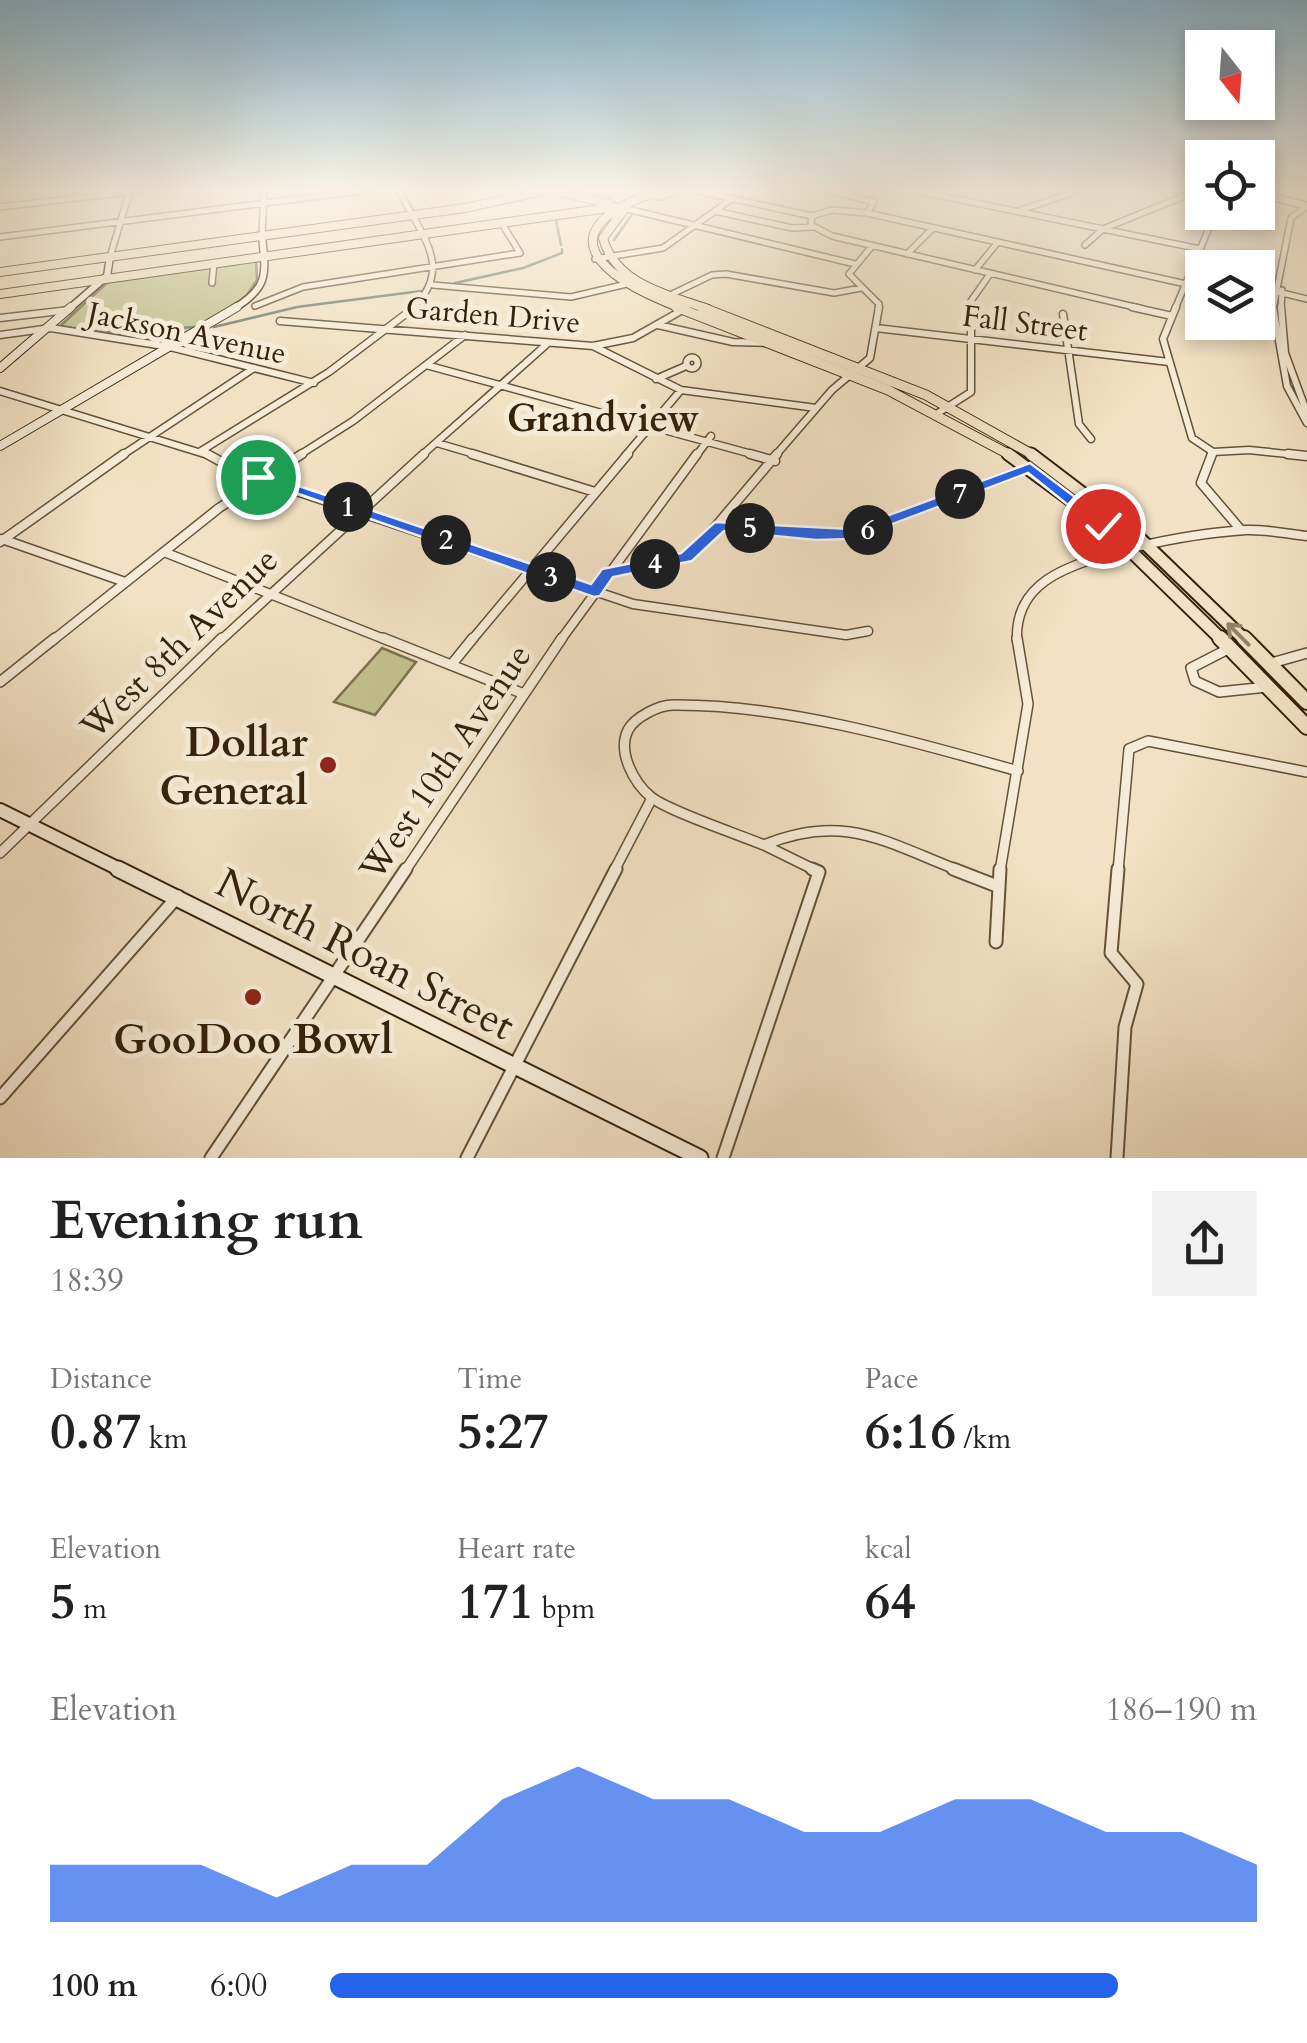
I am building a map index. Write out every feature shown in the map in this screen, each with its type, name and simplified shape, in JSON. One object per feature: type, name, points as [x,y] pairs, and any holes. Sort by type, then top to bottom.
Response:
[{"type":"main road","points":[[0,272],[204,244]]},
{"type":"main road","points":[[0,446],[252,298],[266,277],[263,244]]},
{"type":"main road","points":[[0,294],[345,244]]},
{"type":"main road","points":[[590,244],[595,259],[623,285],[950,407],[1046,463],[1150,548],[1307,702]]},
{"type":"main road","points":[[606,244],[608,257],[636,281],[770,343],[856,370],[938,412],[1030,467],[1131,551],[1307,727]]},
{"type":"main road","points":[[0,368],[104,280],[110,257]]},
{"type":"main road","name":"North Roan Street","points":[[0,810],[700,1158]]},
{"type":"street","points":[[110,257],[114,244]]},
{"type":"street","points":[[201,451],[314,383],[388,328],[433,285],[434,266],[425,244]]},
{"type":"street","points":[[254,306],[303,287],[520,253],[515,244]]},
{"type":"street","points":[[595,259],[657,250],[666,244]]},
{"type":"street","points":[[773,244],[854,264]]},
{"type":"street","points":[[864,244],[1172,316]]},
{"type":"street","points":[[907,254],[917,244]]},
{"type":"street","points":[[976,270],[996,244]]},
{"type":"street","points":[[1007,244],[1185,284]]},
{"type":"street","points":[[1176,244],[1200,249],[1202,244]]},
{"type":"street","points":[[1286,244],[1278,290],[1280,360],[1290,394],[1307,423]]},
{"type":"street","points":[[608,573],[686,557],[720,526],[816,408],[872,354],[878,304],[849,274],[872,246]]},
{"type":"street","points":[[212,283],[214,263]]},
{"type":"street","points":[[659,301],[712,274],[834,293],[862,288]]},
{"type":"street","points":[[938,412],[971,392],[971,301],[990,274]]},
{"type":"street","points":[[433,285],[572,297],[636,281]]},
{"type":"street","points":[[1185,286],[1162,340],[1192,438],[1214,452],[1248,450],[1307,456]]},
{"type":"street","points":[[1275,290],[1307,298]]},
{"type":"street","points":[[1278,290],[1291,380],[1307,412]]},
{"type":"street","name":"Garden Drive","points":[[280,321],[593,346],[633,338],[688,307]]},
{"type":"street","points":[[0,318],[70,310]]},
{"type":"street","points":[[1063,314],[1079,424],[1091,439]]},
{"type":"street","points":[[658,325],[687,336],[719,336],[763,346],[770,343]]},
{"type":"street","name":"Jackson Avenue","points":[[0,335],[51,328],[170,347],[314,383]]},
{"type":"street","name":"Fall Street","points":[[876,328],[1169,362]]},
{"type":"street","points":[[0,682],[164,552],[353,422],[465,335]]},
{"type":"street","name":"West 8th Avenue","points":[[0,854],[270,592],[547,344]]},
{"type":"street","points":[[593,346],[681,390],[816,408]]},
{"type":"street","points":[[426,365],[708,439],[774,461]]},
{"type":"street","points":[[656,379],[686,366]]},
{"type":"street","points":[[1,540],[254,368]]},
{"type":"street","points":[[0,390],[201,451],[226,466],[264,480],[644,607],[846,635],[868,630]]},
{"type":"street","points":[[452,664],[681,390]]},
{"type":"street","name":"West 10th Avenue","points":[[211,1158],[594,592],[708,439]]},
{"type":"street","points":[[437,443],[595,492]]},
{"type":"street","points":[[1214,452],[1202,483],[1241,530]]},
{"type":"street","points":[[720,526],[816,535],[853,534],[1046,463]]},
{"type":"street","points":[[996,942],[997,886],[1028,704],[1027,683],[1016,644],[1022,604],[1052,575],[1074,565],[1131,551],[1241,530],[1307,536]]},
{"type":"street","points":[[1,540],[126,582]]},
{"type":"street","points":[[164,552],[524,694]]},
{"type":"street","points":[[1228,650],[1195,663],[1190,668],[1195,681],[1218,692],[1267,687]]},
{"type":"street","points":[[1268,664],[1307,653]]},
{"type":"street","points":[[722,1158],[820,872],[652,798],[626,764],[626,733],[636,719],[668,705],[731,709],[888,734],[1018,771]]},
{"type":"street","points":[[1117,1158],[1125,1027],[1137,984],[1111,953],[1130,749],[1148,741],[1307,772]]},
{"type":"street","points":[[467,1158],[652,798]]},
{"type":"street","points":[[764,845],[798,831],[853,829],[997,886]]},
{"type":"street","points":[[0,1098],[178,896]]},
{"type":"shaded area","points":[[256,260],[257,280],[245,298],[170,343],[60,326],[109,281]]},
{"type":"shaded area","points":[[382,648],[416,662],[375,715],[334,702]]},
{"type":"waterway","points":[[455,283],[523,268],[562,253],[562,249]]},
{"type":"waterway","points":[[214,327],[297,307],[421,291]]},
{"type":"waterway","points":[[97,332],[196,327]]},
{"type":"place","name":"Dollar General","points":[[328,765]]},
{"type":"place","name":"GooDoo Bowl","points":[[253,997]]},
{"type":"district","name":"Grandview","points":[[603,418]]},
{"type":"route","points":[[258,477],[594,592],[608,573],[686,557],[720,526],[816,535],[853,534],[1030,467],[1103,526]]}]
